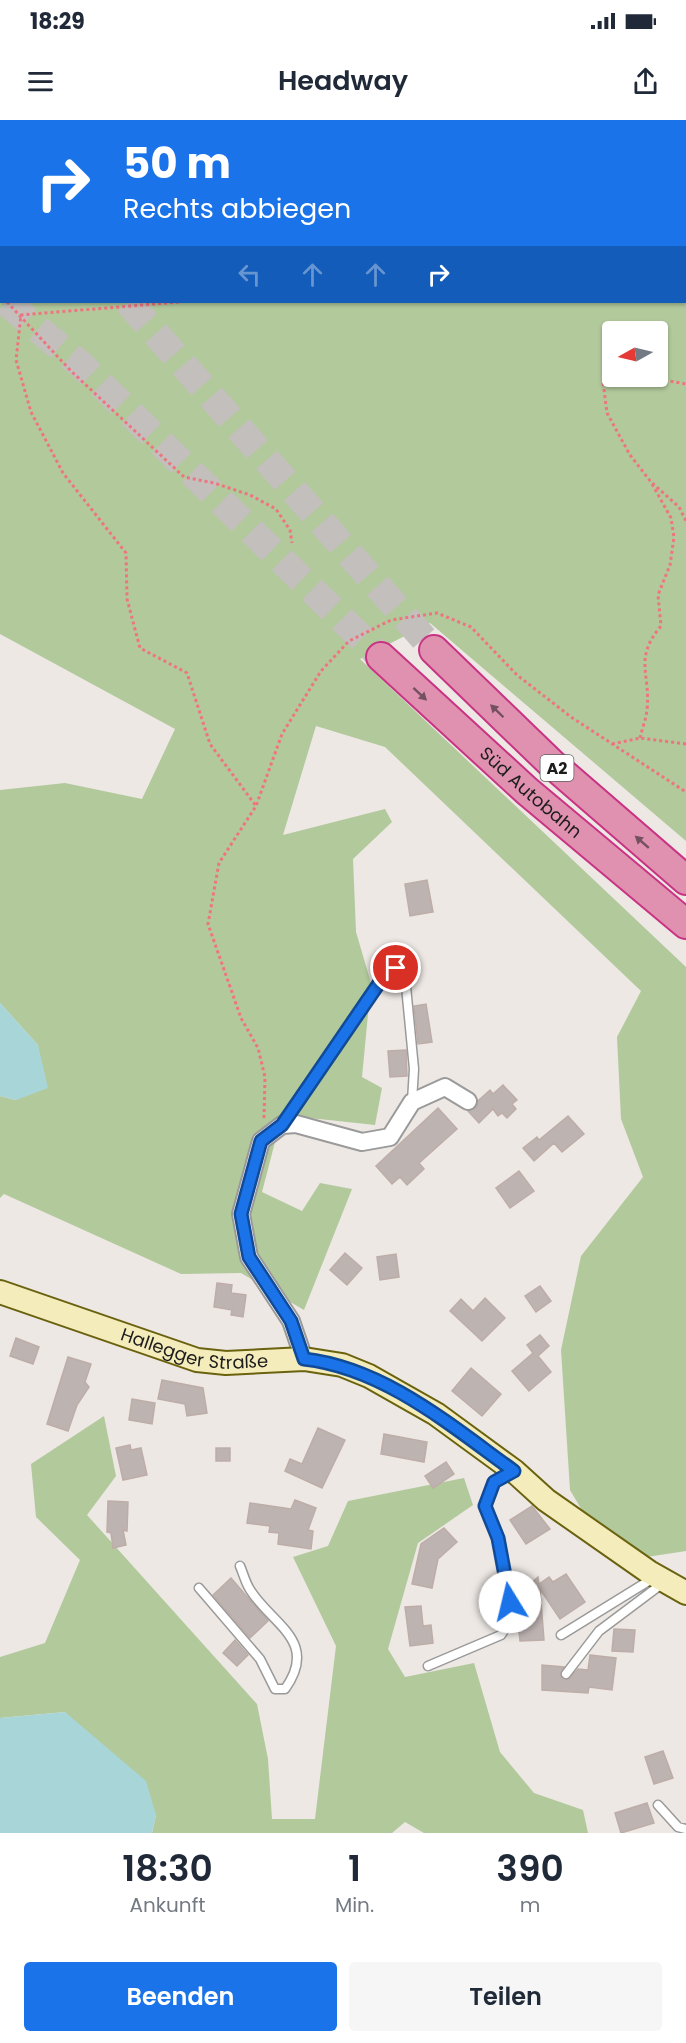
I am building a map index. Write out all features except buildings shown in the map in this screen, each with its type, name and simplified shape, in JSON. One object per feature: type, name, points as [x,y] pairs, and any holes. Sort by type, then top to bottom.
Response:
[{"type":"highway","name":"Süd Autobahn","points":[[434,650],[552,764],[686,880]]},
{"type":"highway","name":"Süd Autobahn","points":[[381,657],[527,791],[685,924]]},
{"type":"main road","name":"Hallegger Straße","points":[[0,1292],[197,1360],[226,1364],[304,1359],[342,1365],[369,1376],[436,1414],[514,1471],[546,1500],[660,1579],[686,1593]]},
{"type":"street","points":[[304,1359],[291,1321],[249,1257],[241,1214],[261,1141],[282,1125],[296,1124],[362,1142],[390,1137],[412,1102],[445,1087],[468,1101]]},
{"type":"lane","points":[[282,1125],[384,976],[396,968],[402,969],[405,976],[414,1069],[412,1102]]},
{"type":"lane","points":[[428,1666],[501,1635],[512,1618],[509,1584],[498,1538],[485,1506],[494,1482],[514,1471]]},
{"type":"lane","points":[[199,1588],[260,1659],[275,1689],[285,1689],[295,1675],[298,1652],[289,1633],[249,1588],[240,1566]]},
{"type":"lane","points":[[561,1635],[660,1579]]},
{"type":"lane","points":[[566,1674],[599,1631],[660,1579]]},
{"type":"lane","points":[[658,1805],[678,1827],[686,1829]]},
{"type":"path","points":[[8,303],[71,371],[184,477],[214,483],[250,495],[276,509],[290,530],[292,543]]},
{"type":"path","points":[[21,315],[167,303]]},
{"type":"path","points":[[21,315],[16,360],[32,412],[63,473],[126,553],[128,598],[140,648],[187,673],[210,744],[256,806]]},
{"type":"path","points":[[668,381],[686,384]]},
{"type":"path","points":[[604,387],[607,413],[630,455],[651,482],[671,518],[674,537],[670,566],[658,595],[661,626],[652,636],[644,656],[647,710],[640,738]]},
{"type":"path","points":[[651,482],[679,507],[686,521]]},
{"type":"path","points":[[261,1141],[266,1077],[258,1048],[241,1018],[208,924],[219,863],[256,806],[282,734],[321,671],[349,641],[391,620],[437,613],[471,627],[517,675],[571,717],[686,792]]},
{"type":"path","points":[[612,744],[640,738],[686,744]]},
{"type":"green space","points":[[0,303],[686,303],[686,841],[430,623],[360,659],[686,967],[686,1551],[640,1558],[586,1517],[570,1490],[561,1350],[581,1256],[643,1177],[621,1119],[617,1037],[641,991],[385,747],[316,726],[283,835],[385,809],[392,822],[353,859],[356,932],[371,983],[362,1077],[382,1088],[375,1125],[282,1115],[262,1192],[302,1211],[320,1183],[352,1189],[304,1310],[241,1273],[181,1274],[4,1194],[0,1198],[0,1096],[16,1100],[38,1045],[0,1003],[0,790],[65,783],[142,799],[175,729],[0,634]]},
{"type":"green space","points":[[104,1416],[116,1476],[87,1515],[257,1704],[268,1759],[272,1819],[315,1819],[336,1646],[293,1557],[328,1546],[348,1501],[464,1478],[473,1505],[418,1543],[388,1649],[405,1677],[474,1663],[500,1752],[534,1793],[583,1810],[588,1833],[424,1833],[405,1822],[392,1833],[152,1833],[156,1815],[65,1712],[0,1718],[0,1657],[45,1643],[80,1560],[36,1517],[31,1464]]},
{"type":"water","points":[[0,1003],[38,1045],[48,1088],[16,1100],[0,1096]]},
{"type":"water","points":[[65,1712],[146,1781],[156,1815],[152,1833],[0,1833],[0,1718]]},
{"type":"tunnel","points":[[7,303],[80,364],[381,657]]},
{"type":"tunnel","points":[[129,303],[434,650]]},
{"type":"route","points":[[396,968],[384,976],[282,1125],[261,1141],[241,1214],[249,1257],[291,1321],[304,1359],[342,1365],[369,1376],[436,1414],[514,1471],[494,1482],[485,1506],[498,1538],[509,1584],[510,1602]]}]
